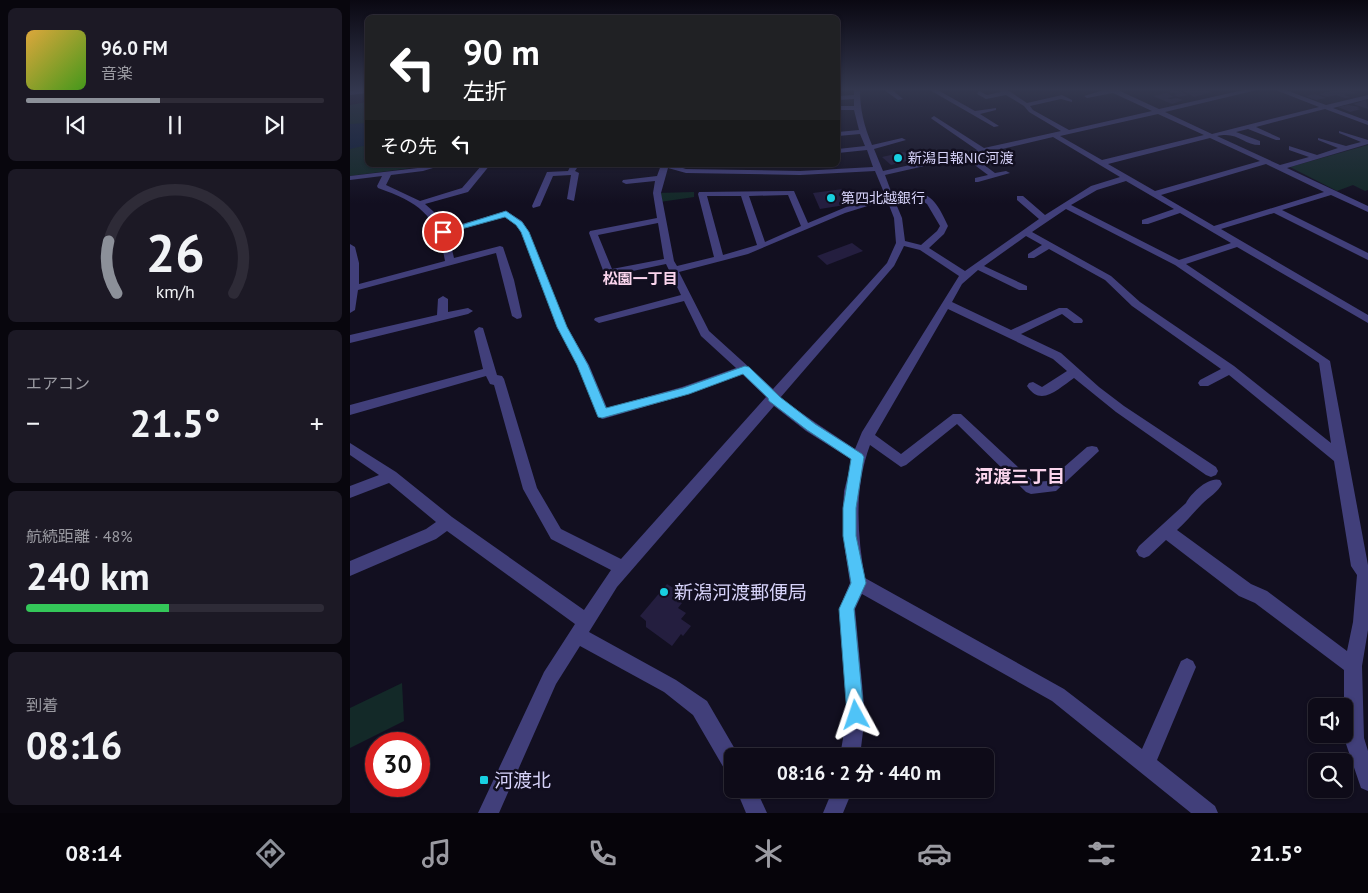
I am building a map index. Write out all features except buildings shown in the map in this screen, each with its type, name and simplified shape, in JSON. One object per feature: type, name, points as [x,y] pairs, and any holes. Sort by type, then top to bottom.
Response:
[{"type":"street","points":[[488,813],[550,678],[622,568],[891,264],[901,243],[898,218],[861,127]]},
{"type":"street","points":[[947,127],[983,151]]},
{"type":"street","points":[[1059,127],[1068,132]]},
{"type":"street","points":[[672,167],[686,171],[708,168],[769,169],[800,173],[879,171],[966,155],[1091,127]]},
{"type":"street","points":[[1191,127],[1368,209]]},
{"type":"street","points":[[1101,163],[1244,127]]},
{"type":"street","points":[[1250,127],[1278,139]]},
{"type":"street","points":[[1229,131],[1257,143]]},
{"type":"street","points":[[840,134],[862,132]]},
{"type":"street","points":[[1279,168],[1368,142],[1341,132]]},
{"type":"street","points":[[1054,135],[1368,320]]},
{"type":"street","points":[[1320,139],[1346,149]]},
{"type":"street","points":[[840,152],[869,148],[902,140]]},
{"type":"street","points":[[1292,148],[1316,158]]},
{"type":"street","points":[[966,155],[994,176]]},
{"type":"street","points":[[1154,194],[1266,162]]},
{"type":"street","points":[[350,178],[431,167]]},
{"type":"street","points":[[420,203],[464,190],[484,167]]},
{"type":"street","points":[[570,173],[574,167]]},
{"type":"street","points":[[664,167],[657,193],[672,265],[705,333],[774,398],[811,427],[858,457]]},
{"type":"street","points":[[388,173],[381,186],[420,203],[432,215],[443,232],[450,262]]},
{"type":"street","points":[[536,206],[550,174],[575,173],[571,199]]},
{"type":"street","points":[[978,180],[1006,173]]},
{"type":"street","points":[[626,182],[660,178]]},
{"type":"street","points":[[851,748],[856,715],[847,609],[858,583],[850,536],[849,508],[858,457],[868,436],[958,283],[1065,205],[1094,188],[1127,178]]},
{"type":"street","points":[[1213,229],[1331,192]]},
{"type":"street","points":[[718,258],[702,194],[791,193],[806,228]]},
{"type":"street","points":[[744,194],[762,245]]},
{"type":"street","points":[[663,219],[593,233],[609,273],[718,258],[762,245],[806,228],[822,219],[889,196],[916,194],[923,197],[937,212],[944,226],[941,232],[923,248]]},
{"type":"street","points":[[1020,198],[1044,219]]},
{"type":"street","points":[[1065,205],[1178,263],[1324,361],[1359,566],[1367,573],[1353,666],[1361,742],[1368,781]]},
{"type":"street","points":[[1145,222],[1181,210]]},
{"type":"street","points":[[1274,210],[1368,257]]},
{"type":"street","points":[[443,232],[506,214],[519,223],[525,232],[562,327],[580,358],[602,414],[685,391],[745,369]]},
{"type":"street","points":[[1026,232],[1108,278],[1136,304],[1230,369],[1339,457]]},
{"type":"street","points":[[901,243],[923,248],[972,271],[1023,288]]},
{"type":"street","points":[[1178,263],[1237,244]]},
{"type":"street","points":[[1031,256],[1049,245]]},
{"type":"street","points":[[350,247],[355,261],[354,288],[350,308]]},
{"type":"street","points":[[354,288],[500,249],[517,316]]},
{"type":"street","points":[[599,320],[686,297]]},
{"type":"street","points":[[442,317],[443,299]]},
{"type":"street","points":[[947,304],[1057,356],[1120,409],[1213,478],[1192,507],[1144,552]]},
{"type":"street","points":[[1012,334],[1063,310],[1078,321]]},
{"type":"street","points":[[350,339],[468,311]]},
{"type":"street","points":[[479,331],[490,371],[494,381],[498,379],[530,489],[556,534],[622,568]]},
{"type":"street","points":[[1204,383],[1230,369]]},
{"type":"street","points":[[350,410],[490,371]]},
{"type":"street","points":[[1033,386],[1042,393],[1074,372]]},
{"type":"street","points":[[868,436],[901,461],[957,417],[1031,488],[1051,487],[1092,452]]},
{"type":"street","points":[[350,448],[391,476],[582,629],[670,686],[700,708],[724,750]]},
{"type":"street","points":[[350,492],[391,476]]},
{"type":"street","points":[[350,569],[431,534],[447,522]]},
{"type":"street","points":[[1166,531],[1245,590],[1262,597],[1353,666]]},
{"type":"street","points":[[858,583],[1058,695],[1208,813]]},
{"type":"street","points":[[1145,764],[1187,667]]},
{"type":"street","points":[[750,798],[757,813]]},
{"type":"street","points":[[833,813],[839,798]]},
{"type":"green space","points":[[350,127],[365,127],[365,167],[419,167],[350,176]]},
{"type":"green space","points":[[1368,145],[1368,190],[1365,191],[1353,185],[1337,191],[1290,167]]},
{"type":"green space","points":[[694,192],[694,197],[660,202],[657,193]]},
{"type":"green space","points":[[402,683],[404,721],[382,732],[365,732],[365,740],[350,748],[350,708]]},
{"type":"water","points":[[350,127],[365,127],[365,145],[350,149]]},
{"type":"place","name":"新潟日報NIC河渡","points":[[898,158]]},
{"type":"place","name":"第四北越銀行","points":[[831,198]]},
{"type":"place","name":"新潟河渡郵便局","points":[[664,592]]},
{"type":"place","name":"河渡北","points":[[484,780]]},
{"type":"district","name":"松園一丁目","points":[[640,279]]},
{"type":"district","name":"河渡三丁目","points":[[1020,477]]},
{"type":"route","points":[[443,232],[506,214],[519,223],[525,232],[562,327],[583,365],[602,414],[685,391],[745,369],[773,398],[811,427],[858,457],[849,508],[850,536],[858,583],[847,609],[856,715]]}]
